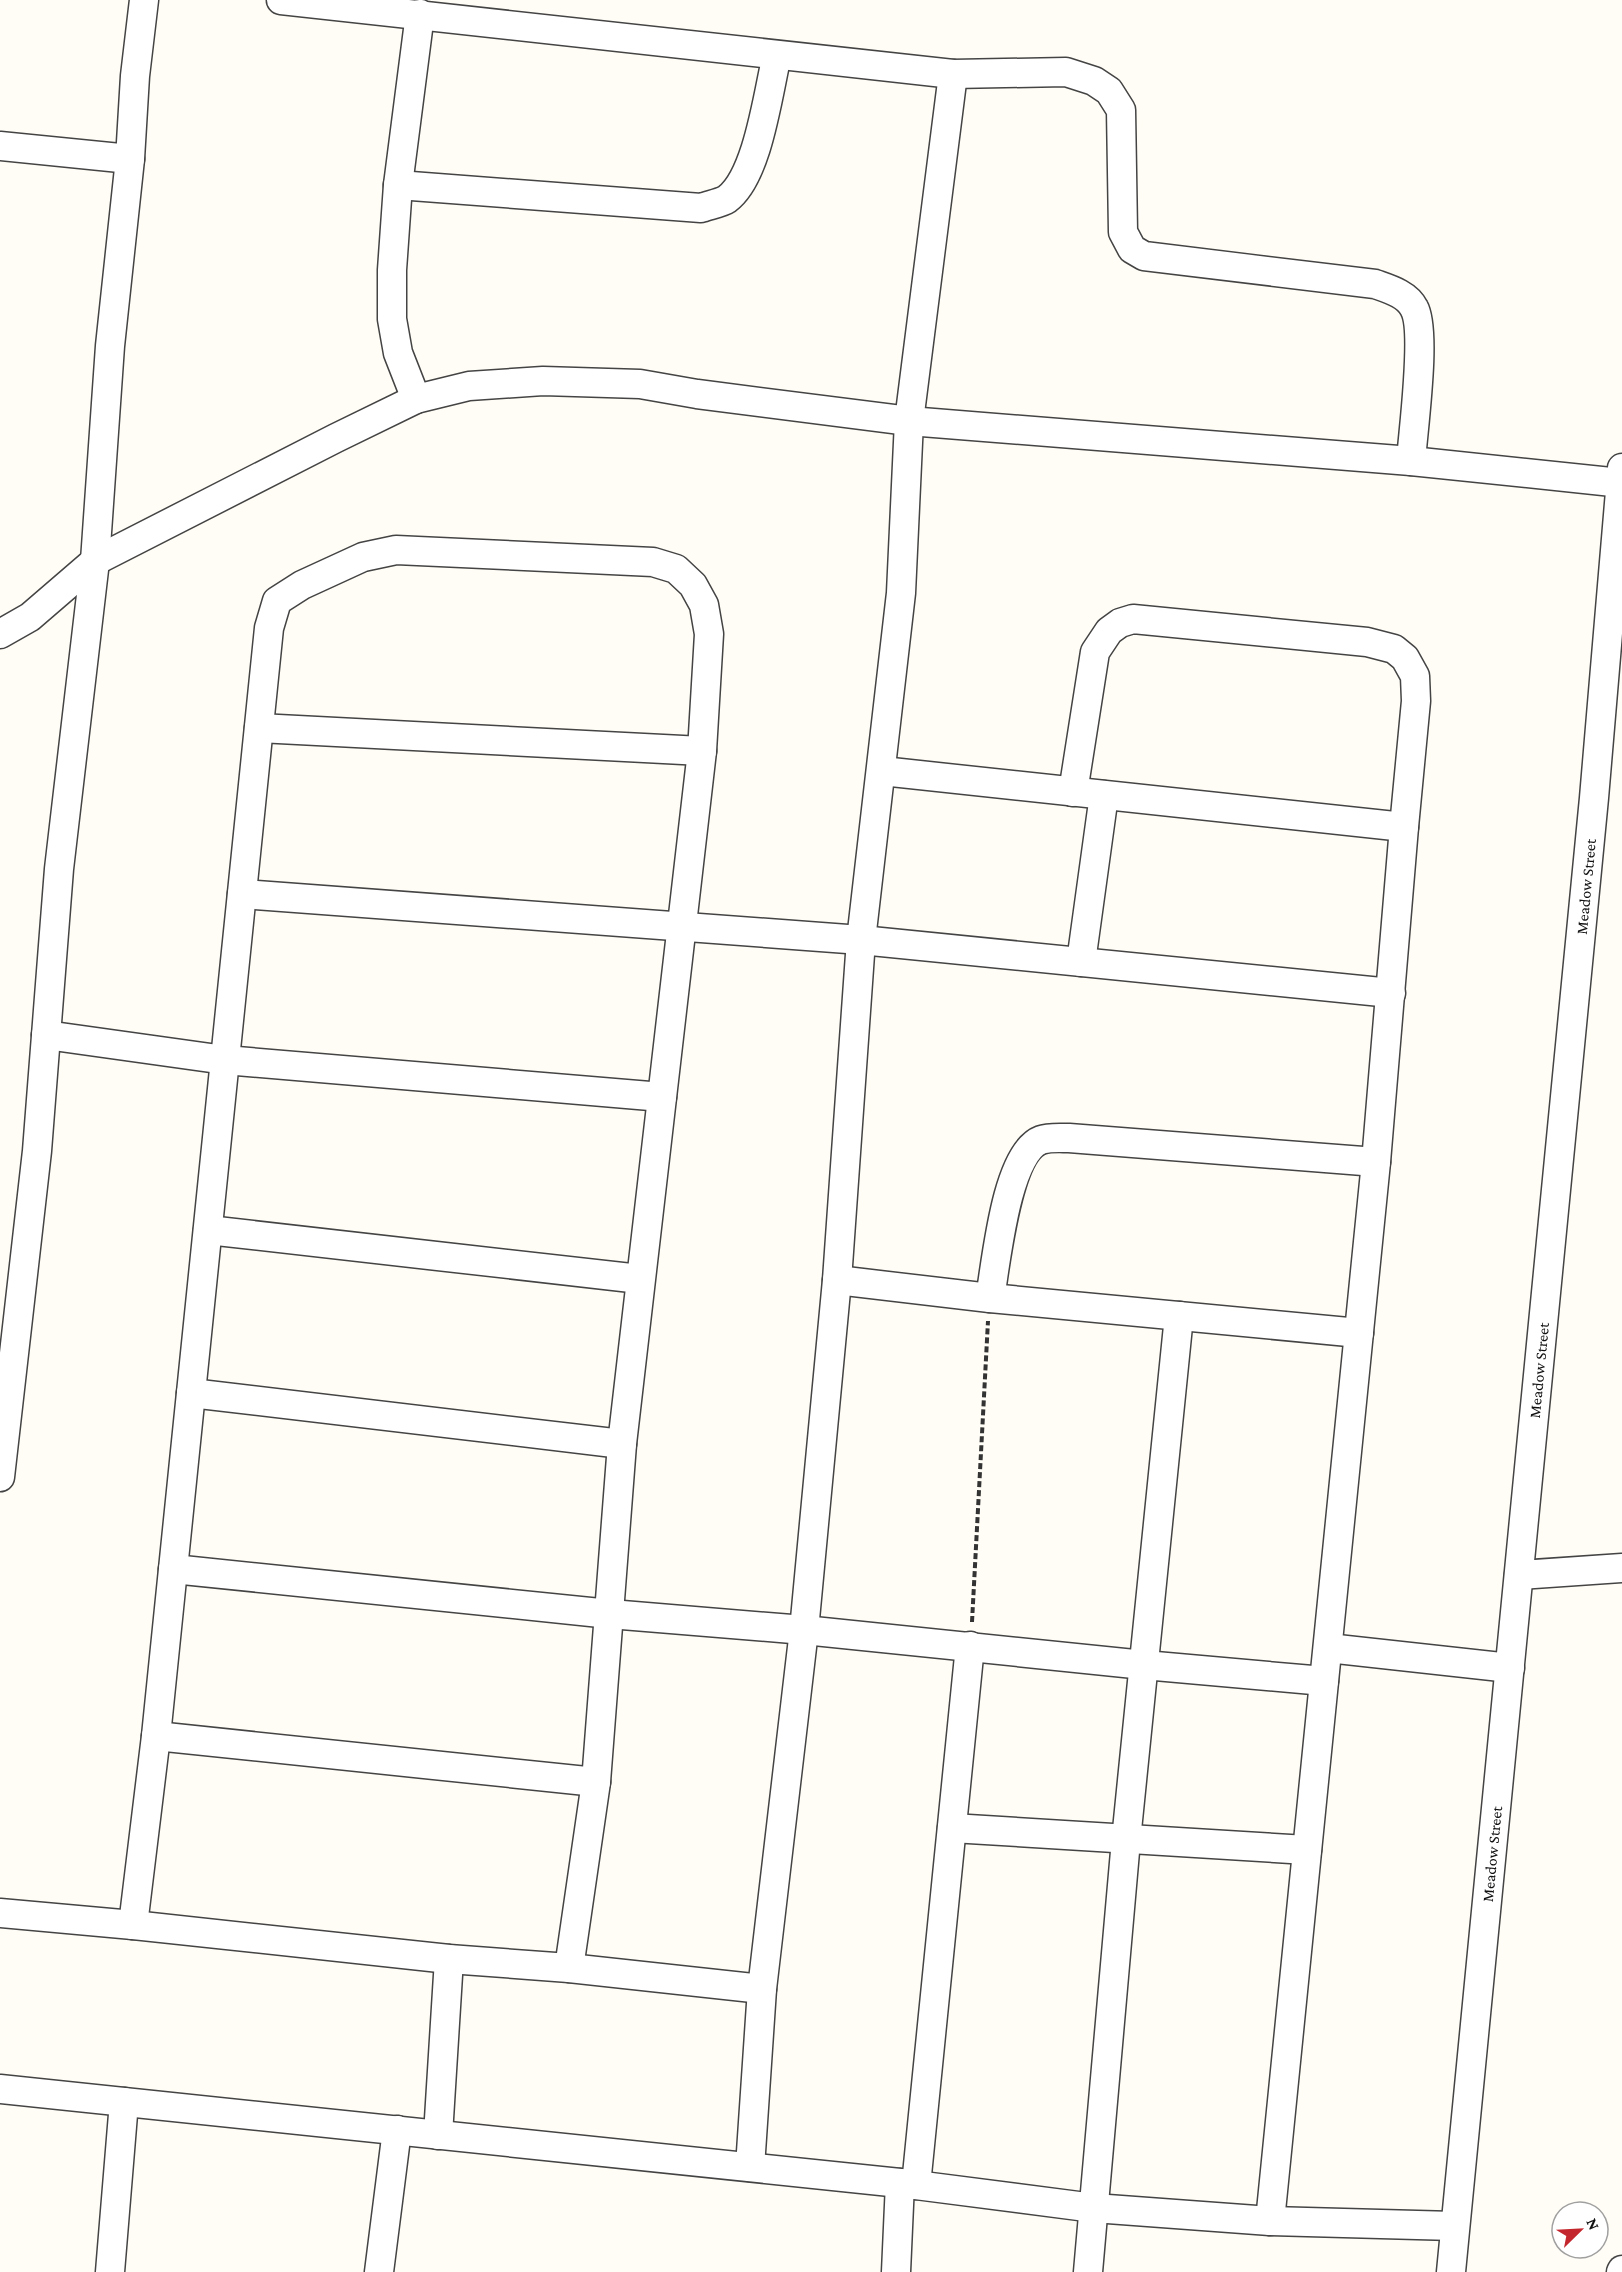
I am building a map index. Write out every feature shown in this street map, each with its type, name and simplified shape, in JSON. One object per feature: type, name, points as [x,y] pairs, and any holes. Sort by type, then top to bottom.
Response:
[{"type":"street","points":[[0,1477],[7,1353],[37,1151],[59,868],[95,561],[110,346],[144,0]]},
{"type":"street","points":[[281,0],[953,74],[1066,72],[1094,81],[1109,91],[1121,110],[1123,232],[1132,249],[1144,256],[1375,284],[1395,291],[1414,308],[1419,320],[1420,342],[1411,461]]},
{"type":"street","points":[[416,399],[398,353],[392,319],[392,270],[398,185],[420,14]]},
{"type":"street","points":[[398,185],[701,208],[726,200],[743,182],[753,159],[777,55]]},
{"type":"street","points":[[750,2167],[762,1989],[804,1630],[837,1280],[861,940],[902,592],[909,421],[953,74]]},
{"type":"street","points":[[0,146],[130,159]]},
{"type":"street","points":[[0,634],[30,617],[95,561],[416,399],[469,386],[543,381],[640,384],[697,394],[909,421],[1622,478]]},
{"type":"street","name":"Meadow Street","points":[[1451,2272],[1594,798],[1622,478]]},
{"type":"street","points":[[133,1925],[156,1736],[269,628],[277,602],[302,585],[363,557],[396,550],[652,562],[676,569],[693,585],[704,605],[709,634],[702,751],[622,1444],[596,1782],[569,1968]]},
{"type":"street","points":[[1073,792],[1095,652],[1109,632],[1120,623],[1133,619],[1368,642],[1394,649],[1405,658],[1415,676],[1416,701],[1376,1162],[1270,2222]]},
{"type":"street","points":[[259,728],[702,751]]},
{"type":"street","points":[[882,771],[1404,827]]},
{"type":"street","points":[[1081,962],[1104,795]]},
{"type":"street","points":[[242,894],[861,940],[1390,993]]},
{"type":"street","points":[[46,1035],[225,1060],[662,1097]]},
{"type":"street","points":[[990,1299],[1005,1208],[1015,1170],[1027,1150],[1041,1140],[1069,1138],[1376,1162]]},
{"type":"street","points":[[208,1230],[640,1279]]},
{"type":"street","points":[[837,1280],[990,1299],[1359,1333]]},
{"type":"street","points":[[1088,2272],[1126,1840],[1179,1316]]},
{"type":"street","points":[[191,1393],[622,1444]]},
{"type":"street","points":[[1519,1575],[1622,1568]]},
{"type":"street","points":[[173,1569],[610,1614],[804,1630],[1324,1681]]},
{"type":"street","points":[[896,2272],[952,1828],[970,1646]]},
{"type":"street","points":[[1328,1648],[1510,1668]]},
{"type":"street","points":[[156,1736],[596,1782]]},
{"type":"street","points":[[952,1828],[1308,1850]]},
{"type":"street","points":[[0,1913],[762,1989]]},
{"type":"street","points":[[438,2135],[449,1959]]},
{"type":"street","points":[[0,2089],[908,2184],[1094,2208],[1270,2222],[1454,2226]]},
{"type":"street","points":[[110,2272],[124,2102]]},
{"type":"street","points":[[379,2272],[397,2130]]},
{"type":"path","points":[[970,1646],[990,1299]]}]
